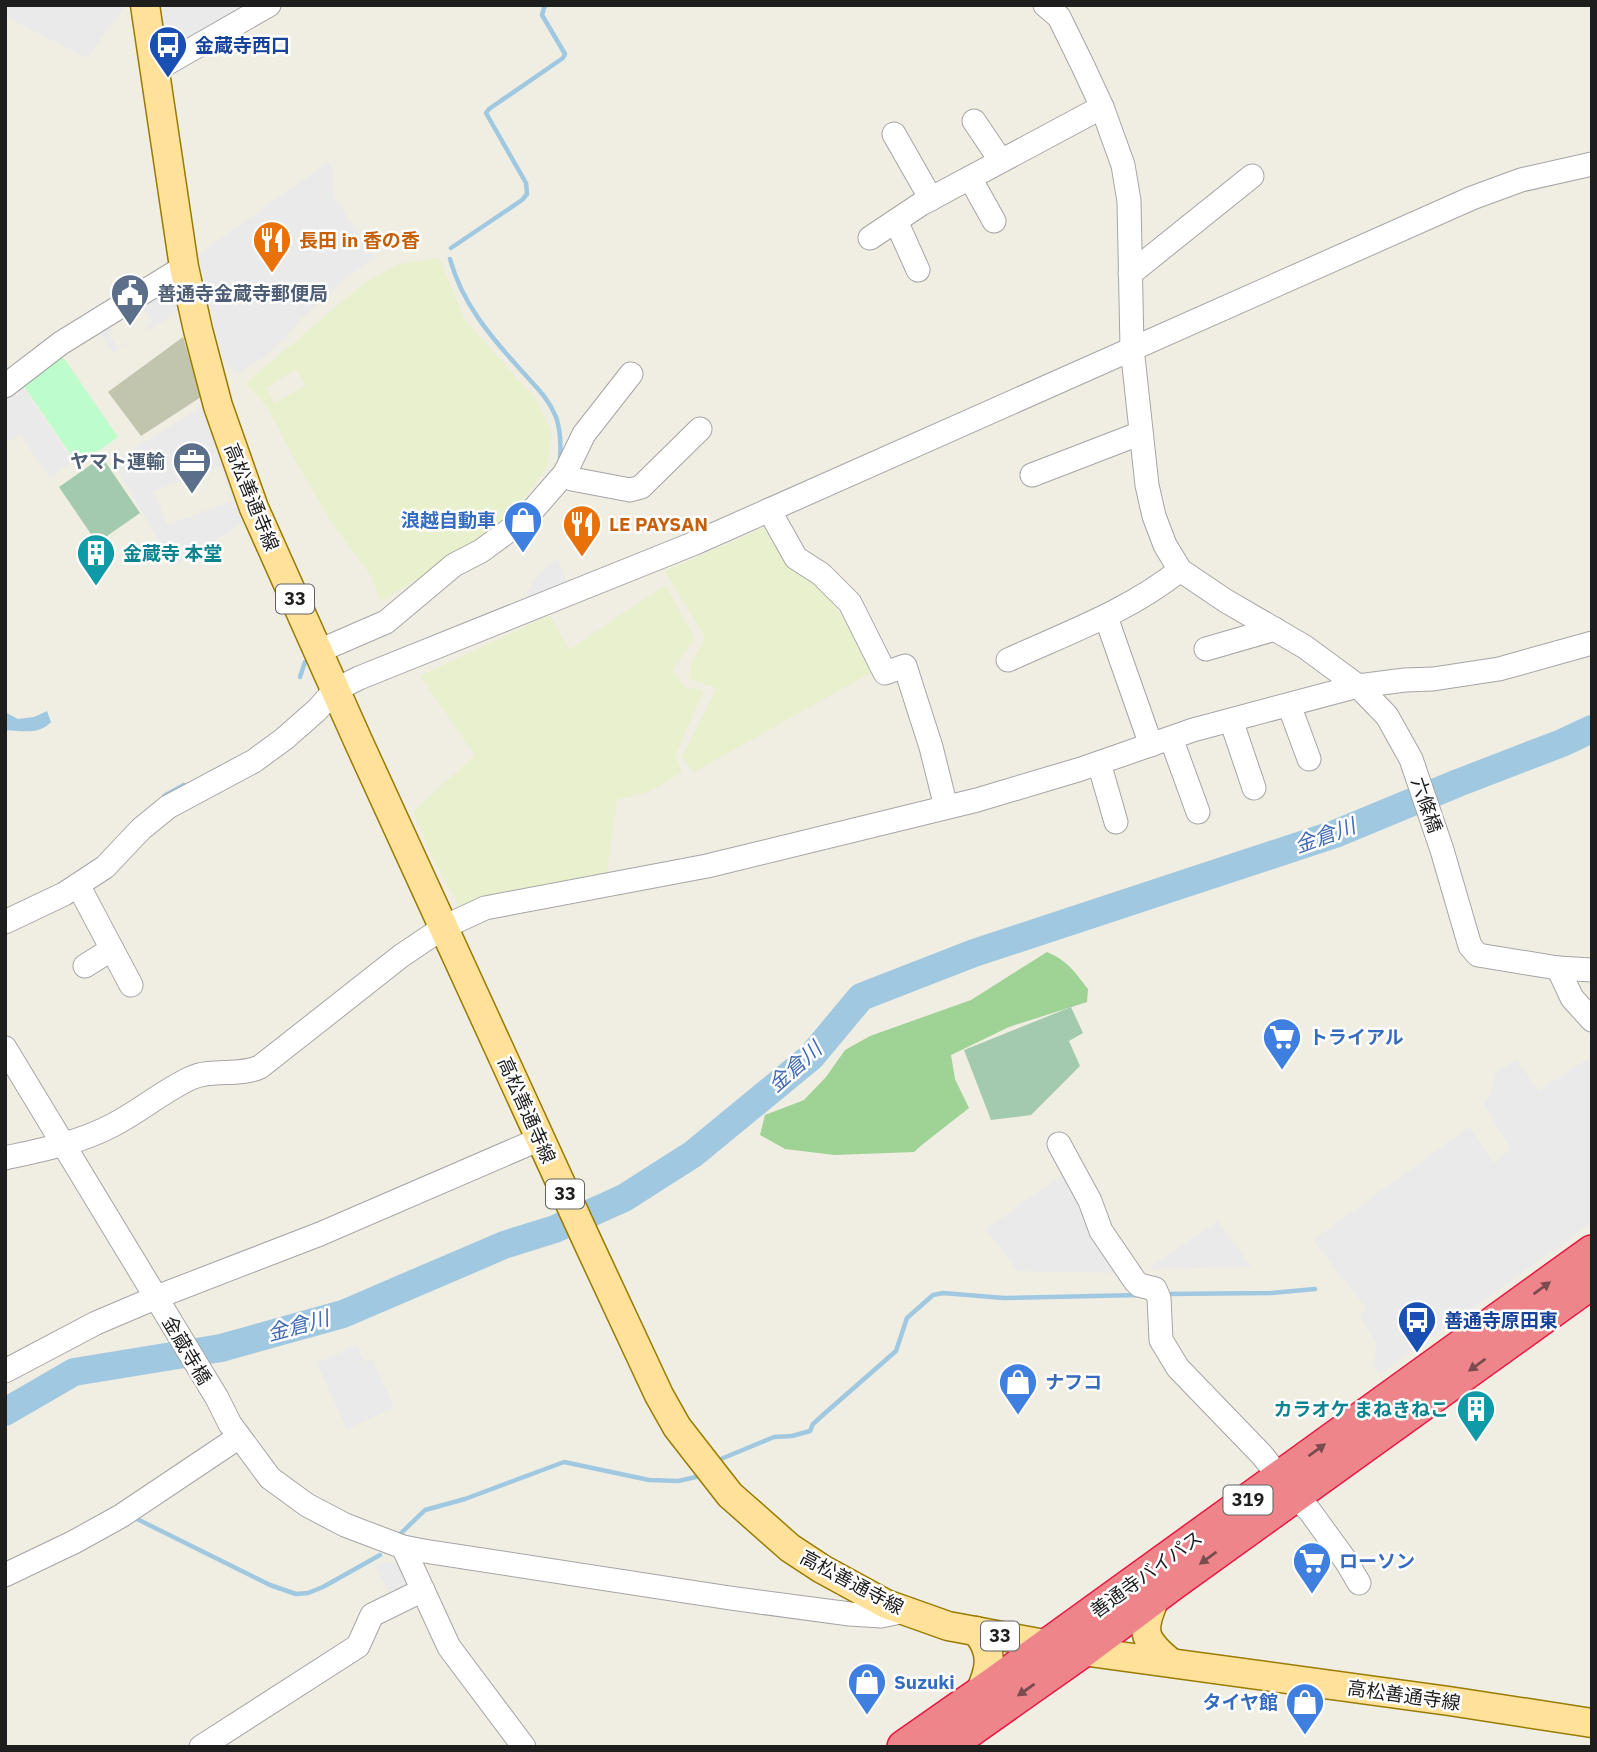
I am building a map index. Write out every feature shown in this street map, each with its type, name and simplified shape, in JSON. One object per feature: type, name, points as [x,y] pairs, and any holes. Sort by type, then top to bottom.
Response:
[{"type":"highway","name":"善通寺バイパス","points":[[946,1747],[1156,1596],[1287,1487],[1592,1252]]},
{"type":"highway","name":"善通寺バイパス","points":[[904,1747],[1048,1645],[1592,1282]]},
{"type":"main road","name":"高松善通寺線","points":[[144,11],[184,267],[209,373],[232,450],[254,508],[659,1395],[677,1427],[730,1495],[790,1548],[822,1569],[886,1604],[948,1626],[1082,1651],[1592,1723]]},
{"type":"main road","points":[[1156,1596],[1147,1617],[1146,1633],[1150,1644],[1170,1662]]},
{"type":"main road","points":[[976,1631],[983,1639],[989,1664],[988,1676],[979,1695]]},
{"type":"street","points":[[166,64],[269,5]]},
{"type":"street","points":[[1008,660],[1106,617],[1180,570],[1165,545],[1154,516],[1147,485],[1132,348],[1129,201],[1123,165],[1102,107],[1059,17],[1045,5]]},
{"type":"street","points":[[870,238],[931,199],[1102,107]]},
{"type":"street","points":[[974,121],[1001,161]]},
{"type":"street","points":[[894,134],[931,199]]},
{"type":"street","points":[[5,922],[64,894],[105,867],[141,829],[168,807],[254,761],[285,739],[335,690],[359,678],[695,543],[1472,198],[1521,180],[1592,164]]},
{"type":"street","points":[[1130,274],[1252,176]]},
{"type":"street","points":[[970,178],[994,221]]},
{"type":"street","points":[[896,221],[918,271]]},
{"type":"street","points":[[5,386],[61,343],[184,267]]},
{"type":"street","points":[[319,651],[386,622],[454,565],[481,551],[532,511],[565,473],[584,434],[631,374]]},
{"type":"street","points":[[565,473],[572,479],[630,490],[642,487],[700,429]]},
{"type":"street","points":[[1032,475],[1141,433]]},
{"type":"street","points":[[769,510],[796,558],[821,574],[850,603],[885,673],[905,666],[931,747],[946,807]]},
{"type":"street","name":"六條橋","points":[[1180,570],[1226,601],[1305,647],[1358,686],[1387,716],[1411,760],[1442,850],[1470,947],[1478,955],[1558,968],[1592,970]]},
{"type":"street","points":[[1106,617],[1161,742],[1198,812]]},
{"type":"street","points":[[1206,649],[1275,629]]},
{"type":"street","points":[[5,1158],[65,1145],[112,1126],[160,1094],[192,1077],[248,1073],[260,1067],[401,956],[444,927],[485,908],[707,866],[977,800],[1231,720],[1358,686],[1405,680],[1433,680],[1499,669],[1592,643]]},
{"type":"street","points":[[1289,705],[1309,759]]},
{"type":"street","points":[[1231,720],[1254,788]]},
{"type":"street","points":[[1099,763],[1116,822]]},
{"type":"street","points":[[78,885],[131,985]]},
{"type":"street","points":[[85,966],[112,949]]},
{"type":"street","points":[[1558,968],[1572,998],[1592,1020]]},
{"type":"street","name":"金蔵寺橋","points":[[5,1048],[217,1398],[230,1424],[270,1478],[307,1505],[345,1525],[403,1547],[850,1614],[881,1616],[905,1611]]},
{"type":"street","points":[[5,1371],[96,1322],[320,1234],[541,1141]]},
{"type":"street","points":[[1059,1144],[1090,1201],[1101,1231],[1139,1285],[1157,1294],[1161,1340],[1178,1368],[1262,1455],[1309,1510],[1359,1583]]},
{"type":"street","points":[[5,1576],[121,1516],[239,1437]]},
{"type":"street","points":[[403,1547],[449,1647],[524,1747]]},
{"type":"street","points":[[807,1608],[826,1598],[829,1592],[829,1580],[822,1569]]},
{"type":"street","points":[[214,1743],[358,1646],[372,1615],[423,1590]]},
{"type":"shaded area","points":[[5,5],[126,5],[87,58],[5,16]]},
{"type":"shaded area","points":[[160,5],[238,5],[241,10],[167,50]]},
{"type":"shaded area","points":[[328,162],[333,170],[334,197],[375,257],[345,279],[264,357],[237,374],[223,360],[198,255]]},
{"type":"shaded area","points":[[439,258],[465,320],[536,399],[552,434],[547,467],[516,510],[482,540],[381,601],[371,576],[332,523],[267,407],[246,383],[362,285],[398,264]],"holes":[[[296,369],[306,385],[275,403],[266,388]]]},
{"type":"shaded area","points":[[165,289],[177,305],[178,311],[114,353],[97,328]],"holes":[[[143,307],[153,322],[147,326],[148,330],[118,349],[109,334],[113,331],[109,325],[134,308],[137,311]]]},
{"type":"shaded area","points":[[183,337],[201,397],[141,436],[108,392]]},
{"type":"shaded area","points":[[22,386],[73,461],[50,478],[20,435],[5,444],[5,398]]},
{"type":"shaded area","points":[[201,407],[246,521],[174,566],[113,462]],"holes":[[[220,466],[233,501],[167,525],[154,491]]]},
{"type":"shaded area","points":[[770,525],[846,621],[874,671],[694,772],[682,757],[717,688],[689,679],[690,666],[705,637],[665,571]]},
{"type":"shaded area","points":[[558,558],[567,585],[531,601],[527,592],[532,587],[530,583]]},
{"type":"shaded area","points":[[665,585],[695,638],[673,670],[685,688],[704,690],[675,756],[682,772],[650,791],[617,800],[606,879],[462,910],[433,859],[413,812],[475,755],[420,676],[550,615],[569,650]]},
{"type":"shaded area","points":[[1592,1056],[1592,1223],[1380,1374],[1374,1365],[1376,1343],[1359,1315],[1367,1309],[1313,1240],[1470,1127],[1494,1163],[1511,1149],[1484,1105],[1491,1092],[1496,1072],[1516,1060],[1539,1091]]},
{"type":"shaded area","points":[[1068,1171],[1123,1273],[1018,1271],[986,1229]]},
{"type":"shaded area","points":[[1218,1221],[1251,1267],[1148,1269]]},
{"type":"shaded area","points":[[357,1345],[364,1362],[373,1359],[394,1408],[347,1429],[317,1363]]},
{"type":"shaded area","points":[[386,1561],[406,1567],[414,1585],[392,1599],[376,1566]]},
{"type":"green space","points":[[63,357],[118,437],[78,465],[23,385]]},
{"type":"green space","points":[[102,457],[140,513],[97,543],[59,487]]},
{"type":"green space","points":[[1047,952],[1066,963],[1079,977],[1088,989],[1087,1002],[1009,1027],[951,1055],[955,1079],[969,1108],[914,1152],[835,1155],[785,1149],[760,1135],[765,1115],[804,1100],[826,1077],[845,1050],[870,1036],[971,1000]]},
{"type":"green space","points":[[1071,1007],[1083,1033],[1069,1041],[1080,1066],[1031,1115],[991,1120],[964,1050]]},
{"type":"water","points":[[47,711],[51,722],[41,729],[5,730],[5,712],[18,719],[34,717]]},
{"type":"waterway","points":[[451,248],[527,194],[526,183],[486,113],[563,58],[565,54],[542,15],[546,5]]},
{"type":"waterway","points":[[450,259],[462,290],[478,318],[553,410],[560,433],[560,460]]},
{"type":"waterway","points":[[300,677],[305,662]]},
{"type":"waterway","name":"金倉川","points":[[5,1412],[74,1372],[221,1348],[343,1314],[504,1245],[555,1229],[624,1198],[693,1154],[811,1057],[861,997],[974,953],[1335,834],[1592,729]]},
{"type":"waterway","points":[[164,796],[184,785]]},
{"type":"waterway","points":[[1166,1294],[1271,1293],[1315,1289]]},
{"type":"waterway","points":[[721,1459],[774,1437],[810,1431],[813,1424],[896,1351],[907,1318],[933,1295],[943,1293],[1004,1298],[1140,1295]]},
{"type":"waterway","points":[[396,1538],[425,1510],[465,1499],[564,1462],[649,1480],[678,1481],[696,1477]]},
{"type":"waterway","points":[[133,1519],[270,1585],[296,1594],[323,1587],[380,1555]]},
{"type":"place","name":"金蔵寺西口","points":[[168,79]]},
{"type":"place","name":"長田 in 香の香","points":[[272,274]]},
{"type":"place","name":"善通寺金蔵寺郵便局","points":[[130,327]]},
{"type":"place","name":"ヤマト運輸","points":[[192,495]]},
{"type":"place","name":"浪越自動車","points":[[523,554]]},
{"type":"place","name":"LE PAYSAN","points":[[582,558]]},
{"type":"place","name":"金蔵寺 本堂","points":[[96,587]]},
{"type":"place","name":"トライアル","points":[[1282,1071]]},
{"type":"place","name":"善通寺原田東","points":[[1417,1354]]},
{"type":"place","name":"ナフコ","points":[[1018,1416]]},
{"type":"place","name":"カラオケ まねきねこ","points":[[1476,1443]]},
{"type":"place","name":"ローソン","points":[[1312,1595]]},
{"type":"place","name":"Suzuki","points":[[867,1716]]},
{"type":"place","name":"タイヤ館","points":[[1305,1736]]}]
